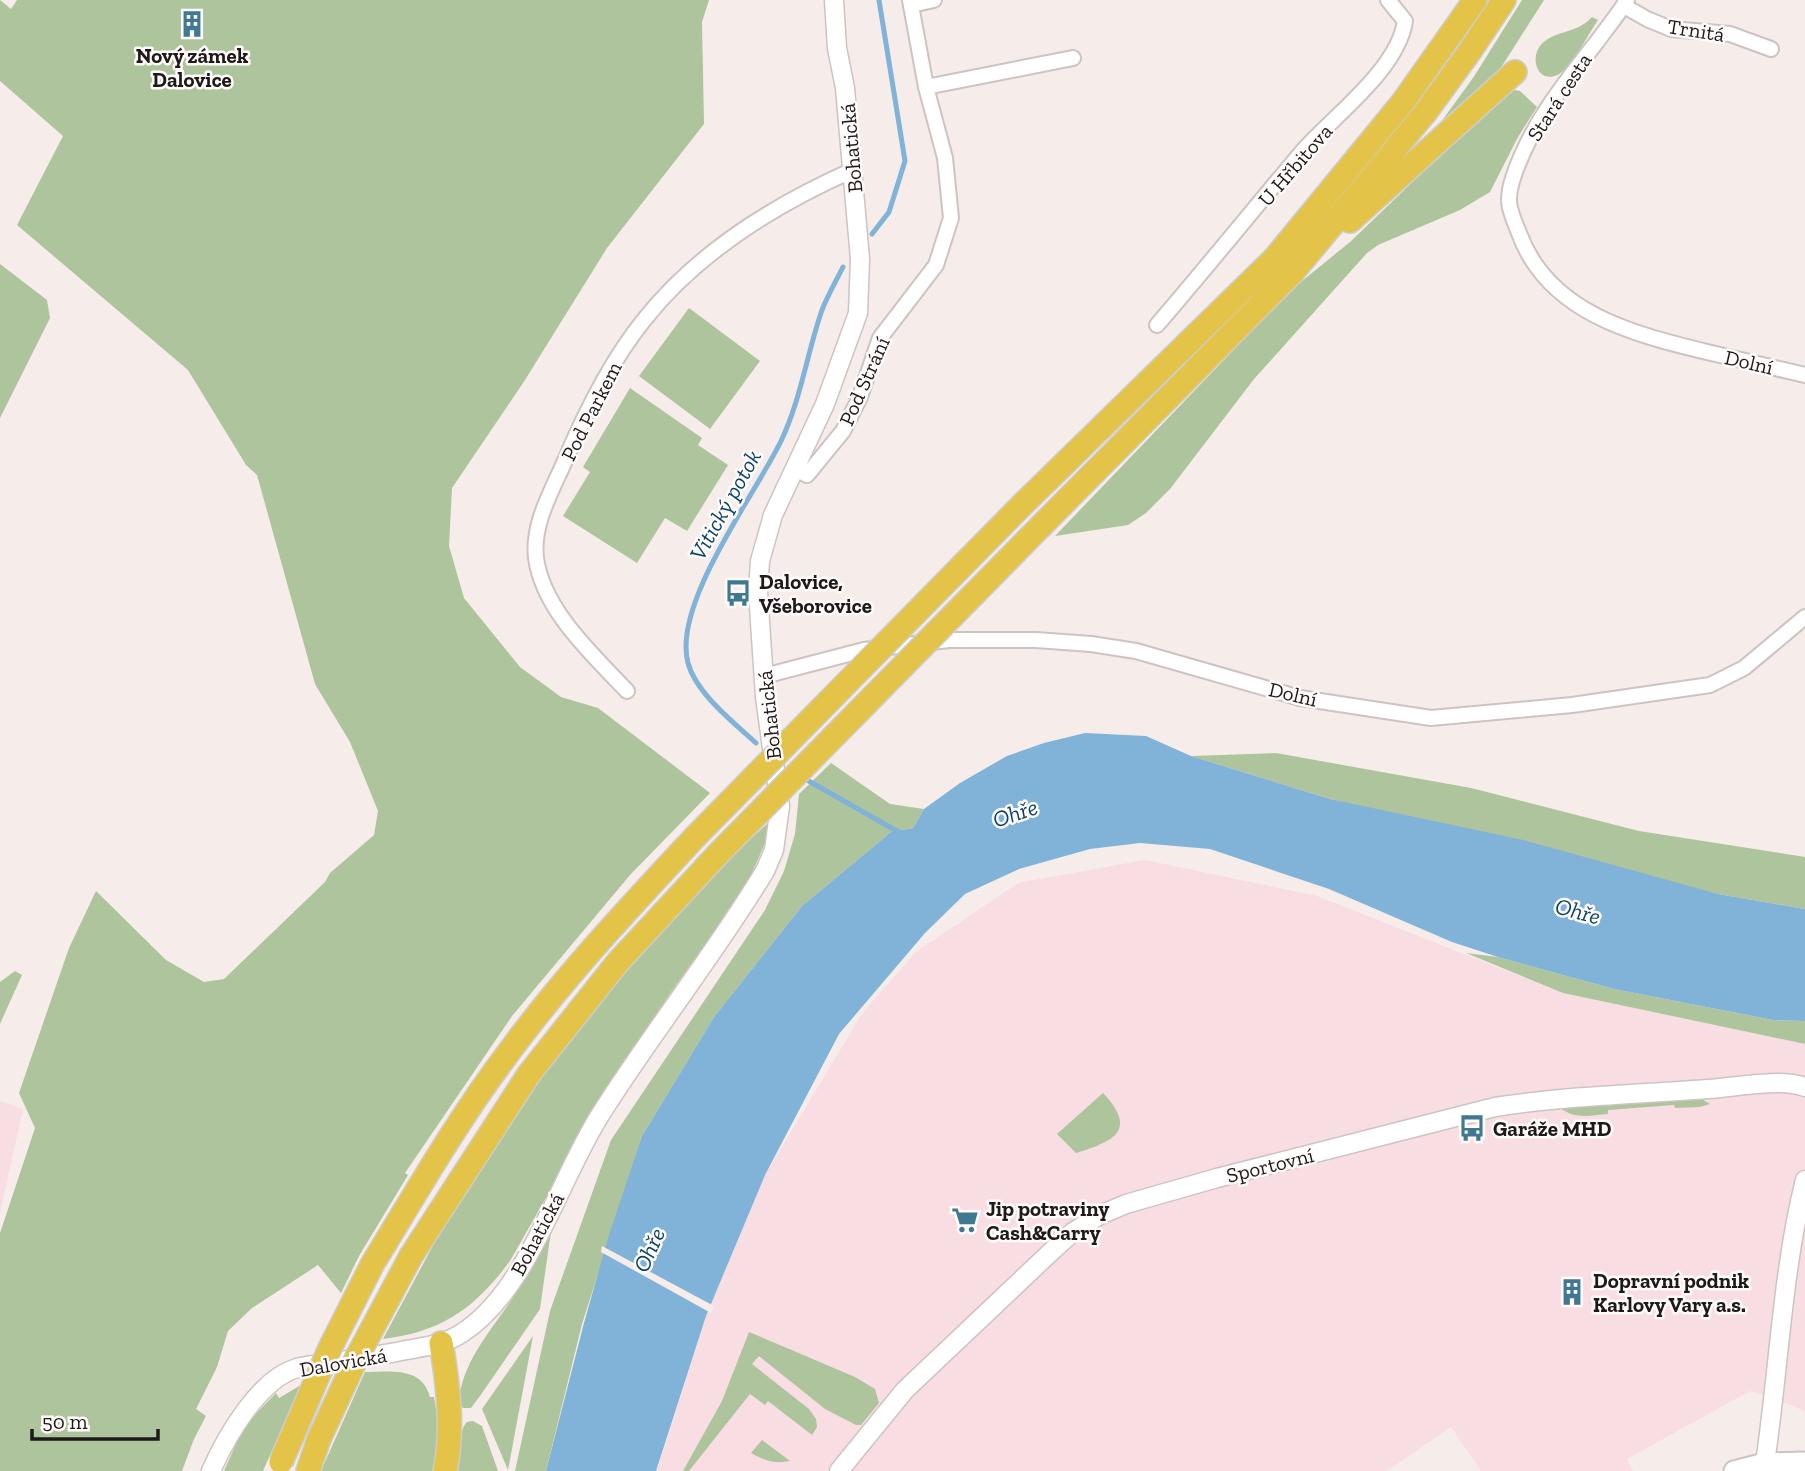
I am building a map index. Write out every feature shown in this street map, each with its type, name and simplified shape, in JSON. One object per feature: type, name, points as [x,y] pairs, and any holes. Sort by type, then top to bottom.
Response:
[{"type":"highway","points":[[280,1467],[330,1348],[373,1263],[434,1163],[505,1056],[594,946],[695,837],[1021,506],[1275,258],[1403,102],[1475,0]]},
{"type":"highway","points":[[1293,272],[1424,113],[1504,0]]},
{"type":"highway","points":[[308,1471],[356,1359],[411,1256],[529,1074],[618,962],[718,854],[1293,272],[1515,72]]},
{"type":"highway","points":[[441,1343],[449,1410],[445,1471]]},
{"type":"main road","points":[[1734,1471],[1765,1463],[1805,1462]]},
{"type":"street","name":"Bohatická","points":[[441,1343],[461,1334],[482,1318],[519,1270],[599,1115],[668,1011],[749,897],[774,850],[780,806],[765,697],[758,592],[760,561],[773,515],[800,472],[858,313],[860,259],[845,88],[837,48],[834,0]]},
{"type":"street","name":"Pod Strání","points":[[800,472],[843,431],[860,397],[880,338],[936,265],[944,246],[951,218],[951,201],[945,158],[926,87],[911,2],[934,0]]},
{"type":"street","name":"U Hřbitova","points":[[1157,325],[1303,152],[1367,88],[1403,37],[1405,21],[1388,0]]},
{"type":"street","name":"Trnitá","points":[[1626,3],[1647,19],[1671,29],[1730,34],[1771,49]]},
{"type":"street","name":"Stará cesta","points":[[1507,203],[1513,178],[1535,128],[1557,93],[1626,3]]},
{"type":"street","points":[[926,87],[1073,58]]},
{"type":"street","name":"Pod Parkem","points":[[628,691],[585,646],[547,595],[536,557],[539,520],[603,380],[644,320],[692,270],[735,237],[806,191],[853,170]]},
{"type":"street","name":"Dolní","points":[[1507,203],[1524,247],[1542,275],[1587,313],[1652,339],[1805,375]]},
{"type":"street","name":"Dolní","points":[[764,676],[864,650],[949,640],[1036,640],[1136,651],[1300,698],[1432,718],[1572,705],[1710,685],[1744,668],[1805,617]]},
{"type":"street","name":"Sportovní","points":[[839,1471],[905,1390],[1054,1249],[1073,1232],[1100,1215],[1126,1204],[1217,1178],[1495,1108],[1541,1100],[1787,1083],[1805,1087]]},
{"type":"street","points":[[1765,1463],[1791,1243],[1805,1180]]},
{"type":"street","name":"Dalovická","points":[[211,1471],[246,1409],[268,1387],[296,1368],[441,1343]]},
{"type":"shaded area","points":[[1145,860],[1317,896],[1563,993],[1805,1044],[1805,1412],[1750,1391],[1627,1459],[1633,1471],[1481,1471],[1451,1427],[1387,1471],[657,1471],[706,1316],[765,1175],[863,1012],[917,951],[1018,883]]},
{"type":"shaded area","points":[[0,1101],[23,1109],[0,1213]]},
{"type":"green space","points":[[0,0],[11,9],[17,0],[709,0],[702,22],[704,124],[607,248],[525,380],[452,488],[449,546],[464,598],[520,667],[561,697],[598,708],[710,793],[630,875],[512,1016],[405,1173],[408,1175],[359,1256],[341,1293],[318,1265],[252,1308],[228,1331],[217,1367],[196,1409],[206,1416],[182,1471],[0,1471],[0,1233],[35,1128],[19,1093],[69,948],[96,891],[166,960],[204,982],[224,979],[325,882],[330,873],[374,835],[378,811],[350,742],[315,684],[257,475],[246,465],[188,370],[17,225],[63,136],[0,81]]},
{"type":"green space","points":[[1522,0],[1544,0],[1488,88],[1430,137],[1473,78]]},
{"type":"green space","points":[[1592,17],[1598,20],[1569,65],[1552,77],[1542,74],[1536,64],[1540,46],[1551,37],[1579,27]]},
{"type":"green space","points":[[1514,90],[1520,91],[1537,107],[1518,137],[1490,192],[1460,210],[1378,245],[1367,253],[1254,379],[1170,489],[1146,513],[1128,525],[1055,536],[1291,290],[1350,242],[1450,146]]},
{"type":"green space","points":[[0,264],[47,300],[50,318],[0,418]]},
{"type":"green space","points":[[689,308],[760,361],[710,429],[639,376]]},
{"type":"green space","points":[[630,388],[702,438],[698,445],[728,465],[687,531],[665,518],[637,563],[563,516],[590,472],[583,467]]},
{"type":"green space","points":[[1276,753],[1471,788],[1639,831],[1805,857],[1805,909],[1718,894],[1330,799],[1191,756]]},
{"type":"green space","points":[[831,763],[890,804],[924,809],[913,828],[891,832],[802,906],[714,1017],[642,1136],[582,1324],[546,1471],[515,1471],[550,1311],[611,1140],[765,910],[784,871],[795,834],[799,794]]},
{"type":"green space","points":[[769,822],[766,841],[746,887],[669,995],[610,1085],[510,1261],[484,1292],[456,1315],[423,1330],[383,1339],[453,1208],[537,1082],[613,987],[673,919],[730,858]]},
{"type":"green space","points":[[1466,953],[1498,957],[1614,989],[1773,1020],[1805,1021],[1805,1044],[1563,993]]},
{"type":"green space","points":[[15,971],[22,975],[0,1024],[0,982]]},
{"type":"green space","points":[[1103,1093],[1114,1106],[1120,1126],[1110,1139],[1076,1153],[1057,1134]]},
{"type":"green space","points":[[1698,1097],[1710,1104],[1700,1107],[1675,1108],[1674,1105],[1608,1110],[1608,1114],[1583,1116],[1561,1108]]},
{"type":"green space","points":[[551,1231],[540,1309],[471,1408],[463,1408],[459,1402],[462,1386],[474,1356],[536,1260]]},
{"type":"green space","points":[[749,1332],[855,1377],[875,1389],[879,1403],[861,1425],[856,1425],[825,1409],[759,1356],[752,1364],[809,1409],[816,1419],[817,1427],[812,1435],[768,1401],[765,1405],[750,1394],[689,1471],[683,1471],[722,1401]]},
{"type":"green space","points":[[533,1336],[508,1470],[482,1409]]},
{"type":"green space","points":[[365,1372],[413,1375],[426,1387],[430,1397],[434,1397],[439,1428],[433,1471],[321,1471]]},
{"type":"green space","points":[[301,1385],[263,1471],[224,1471],[244,1426],[276,1393],[279,1398]]},
{"type":"green space","points":[[473,1421],[482,1426],[498,1471],[458,1471],[462,1432],[467,1422]]},
{"type":"green space","points":[[762,1440],[790,1461],[770,1461],[751,1453]]},
{"type":"water","name":"Ohře","points":[[1085,733],[1146,736],[1191,756],[1330,799],[1523,840],[1718,894],[1805,909],[1805,1021],[1773,1020],[1614,989],[1498,957],[1452,942],[1329,889],[1210,849],[1140,843],[1090,849],[1019,869],[965,894],[925,933],[839,1034],[765,1175],[706,1316],[656,1471],[546,1471],[608,1238],[642,1136],[714,1017],[802,906],[891,832],[913,828],[924,809],[960,783],[1007,756]]},
{"type":"pier","points":[[602,1246],[714,1306],[711,1313],[601,1252]]},
{"type":"waterway","name":"Vitický potok","points":[[872,234],[889,212],[905,161],[879,0]]},
{"type":"waterway","name":"Vitický potok","points":[[756,743],[716,706],[699,685],[688,663],[686,639],[692,611],[704,581],[788,425],[822,310],[843,267]]},
{"type":"waterway","name":"Vitický potok","points":[[807,780],[902,834]]},
{"type":"place","name":"Nový zámek Dalovice","points":[[192,24]]},
{"type":"place","name":"Dalovice, Všeborovice","points":[[738,593]]},
{"type":"place","name":"Garáže MHD","points":[[1472,1128]]},
{"type":"place","name":"Jip potraviny Cash&Carry","points":[[965,1220]]},
{"type":"place","name":"Dopravní podnik Karlovy Vary a.s.","points":[[1572,1292]]}]
